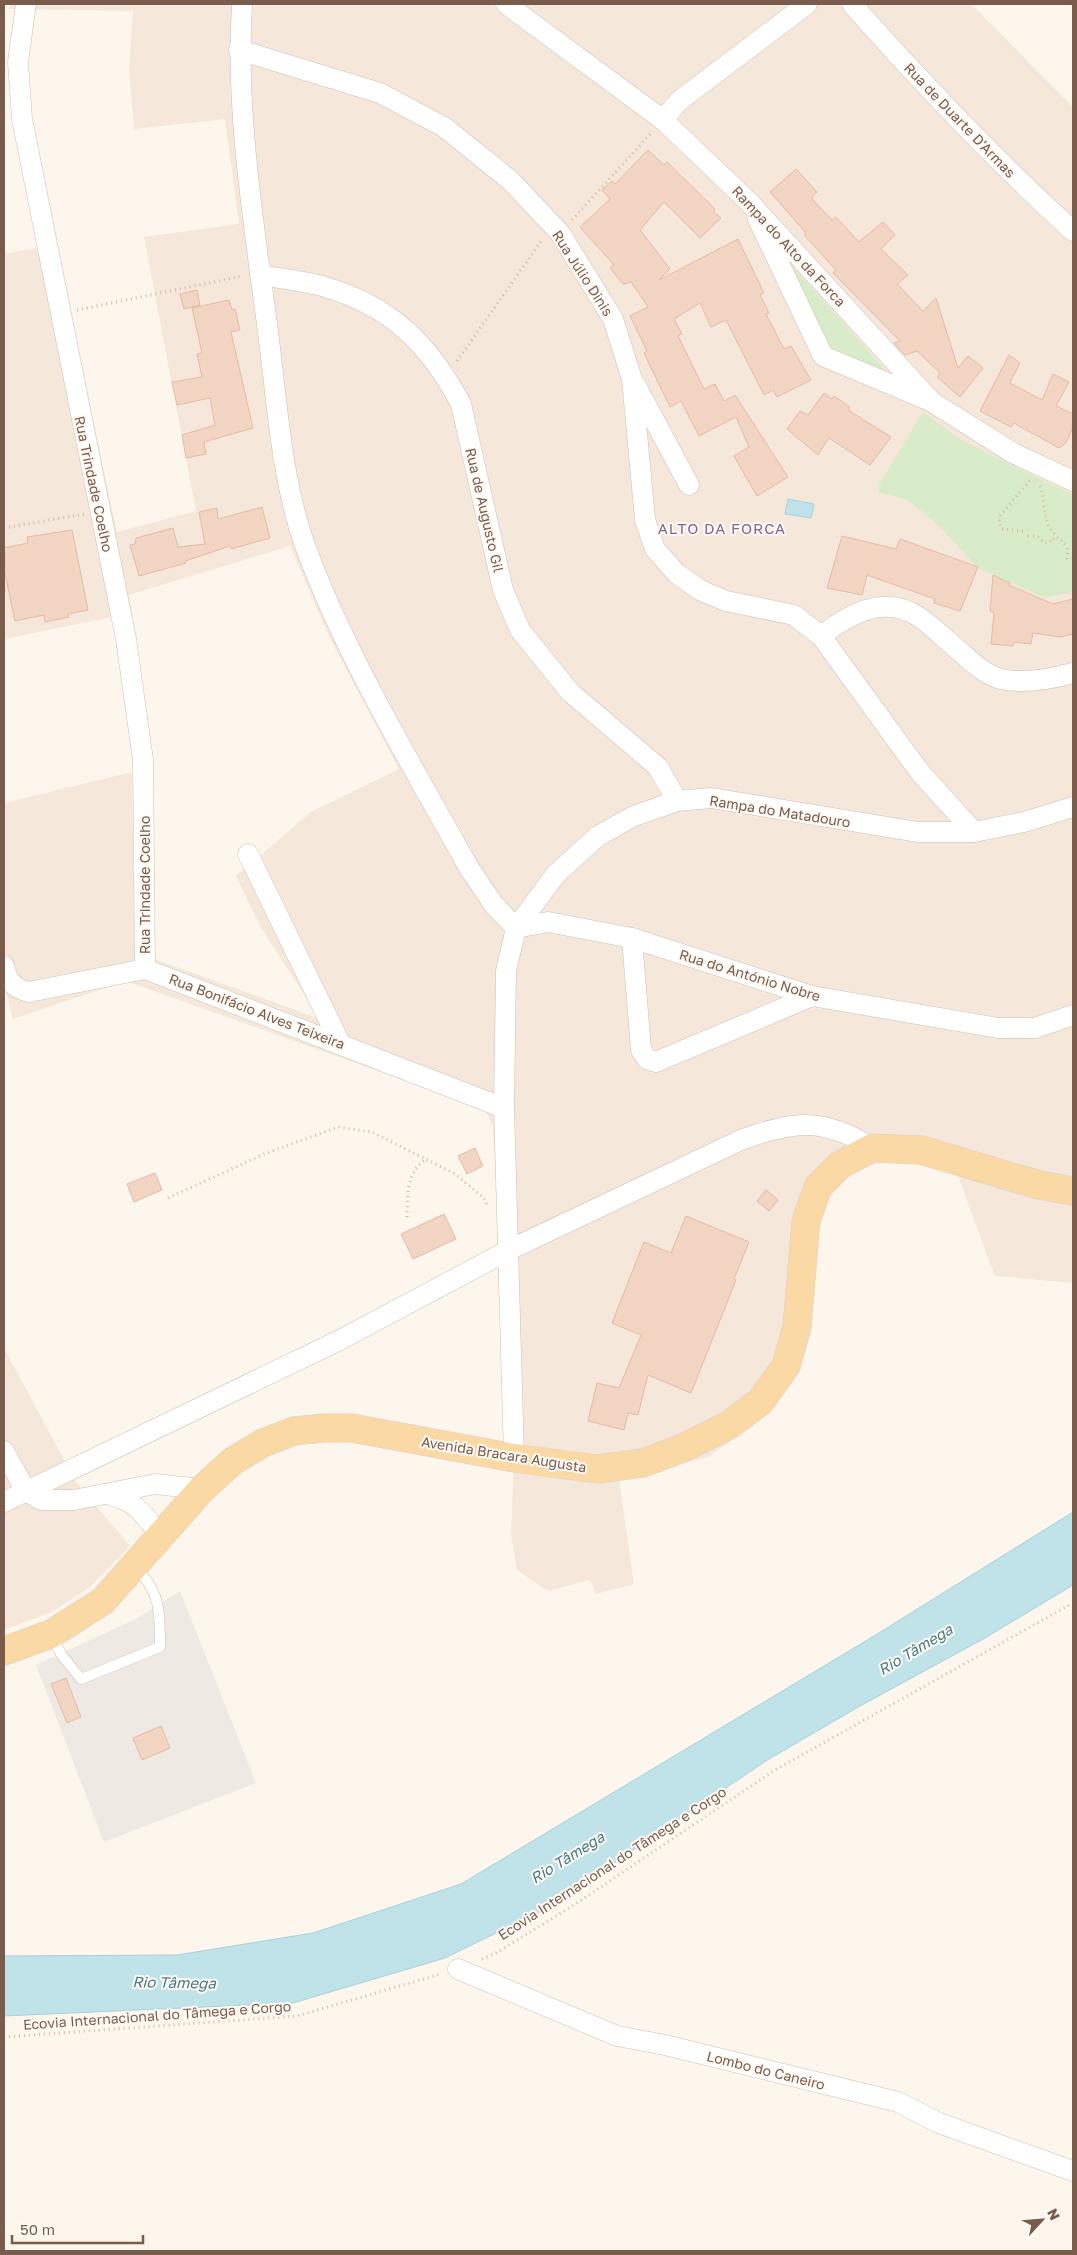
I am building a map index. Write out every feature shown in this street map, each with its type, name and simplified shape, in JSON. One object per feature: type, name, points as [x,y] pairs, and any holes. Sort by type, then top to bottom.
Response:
[{"type":"main road","points":[[872,1148],[921,1150],[1039,1185],[1073,1191]]},
{"type":"main road","name":"Avenida Bracara Augusta","points":[[4,1651],[51,1634],[103,1601],[202,1489],[232,1461],[263,1443],[294,1431],[352,1428],[514,1458],[598,1469],[643,1463],[683,1448],[729,1425],[760,1402],[786,1366],[798,1327],[806,1222],[818,1187],[840,1165],[872,1148]]},
{"type":"street","name":"Rua Trindade Coelho","points":[[26,4],[18,62],[22,119],[126,639],[143,760],[145,969]]},
{"type":"street","points":[[242,4],[239,50],[240,93],[260,275],[288,488],[306,550],[342,634],[419,778],[469,868],[494,904],[516,928]]},
{"type":"street","name":"Rampa do Alto da Forca","points":[[506,4],[663,120],[749,202],[932,402],[1041,472],[1073,481]]},
{"type":"street","points":[[663,120],[680,101],[808,4]]},
{"type":"street","name":"Rua de Duarte D'Armas","points":[[852,4],[920,80],[1039,201],[1073,232]]},
{"type":"street","name":"Rua Júlio Dinis","points":[[239,50],[380,93],[444,127],[511,181],[556,229],[613,319],[632,379],[645,520],[655,549],[676,573],[700,590],[726,600],[794,615],[821,636],[919,771],[974,832]]},
{"type":"street","points":[[749,202],[823,356],[932,402]]},
{"type":"street","name":"Rua de Augusto Gil","points":[[260,275],[324,286],[372,304],[418,339],[446,376],[460,404],[503,590],[520,630],[570,692],[658,767],[678,801]]},
{"type":"street","points":[[632,379],[689,485]]},
{"type":"street","points":[[821,636],[842,620],[868,608],[894,608],[918,616],[981,670],[1001,678],[1029,680],[1073,673]]},
{"type":"street","name":"Rampa do Matadouro","points":[[514,1458],[504,1108],[506,971],[516,928],[556,874],[598,836],[634,816],[678,801],[711,798],[918,832],[974,832],[1024,822],[1073,807]]},
{"type":"street","points":[[248,854],[340,1043]]},
{"type":"street","name":"Rua do António Nobre","points":[[516,928],[548,922],[632,938],[812,996],[998,1028],[1035,1028],[1073,1015]]},
{"type":"street","points":[[632,938],[641,1050],[647,1059],[656,1062],[812,996]]},
{"type":"street","points":[[5,972],[15,988],[29,992],[145,969]]},
{"type":"street","name":"Rua Bonifácio Alves Teixeira","points":[[145,969],[504,1108]]},
{"type":"street","points":[[4,1502],[340,1340],[509,1250],[722,1148],[767,1131],[809,1125],[828,1126],[842,1131],[872,1148]]},
{"type":"street","points":[[4,1451],[26,1491],[41,1500],[57,1502],[155,1484],[202,1489]]},
{"type":"street","points":[[105,1494],[125,1498],[137,1507],[162,1536]]},
{"type":"street","name":"Lombo do Caneiro","points":[[458,1969],[617,2036],[664,2045],[898,2102],[939,2123],[1073,2171]]},
{"type":"lane","points":[[51,1634],[61,1654],[80,1679],[160,1647],[159,1606],[145,1577],[134,1567]]},
{"type":"path","points":[[446,376],[556,229],[663,120]]},
{"type":"path","points":[[60,314],[241,276],[260,275]]},
{"type":"path","points":[[1023,531],[1002,529],[999,522],[1000,516],[1029,481],[1041,472]]},
{"type":"path","points":[[1041,472],[1046,522],[1055,536],[1061,538],[1065,544],[1068,554],[1066,560]]},
{"type":"path","points":[[4,528],[100,511]]},
{"type":"path","points":[[1028,536],[1037,536],[1045,543],[1053,541],[1055,536]]},
{"type":"path","points":[[168,1198],[264,1154],[338,1127],[372,1132],[455,1174],[484,1198],[488,1206]]},
{"type":"path","points":[[407,1217],[409,1187],[416,1165],[426,1160]]},
{"type":"path","name":"Ecovia Internacional do Tâmega e Corgo","points":[[4,2037],[297,2016],[458,1969],[496,1953],[571,1907],[775,1770],[1073,1603]]},
{"type":"shaded area","points":[[10,4],[971,4],[1073,107],[1073,1283],[995,1276],[958,1176],[916,1157],[858,1167],[823,1203],[801,1364],[768,1415],[708,1457],[619,1479],[634,1584],[596,1594],[590,1580],[548,1591],[517,1570],[511,1535],[514,1458],[493,1127],[486,1112],[462,1101],[126,981],[13,1019],[4,986],[4,803],[132,772],[135,952],[320,1019],[260,926],[236,876],[311,812],[399,769],[330,639],[290,546],[129,595],[132,613],[4,639],[4,254],[55,245],[117,532],[196,511],[144,237],[239,224],[225,119],[134,129],[129,69],[133,11],[9,9]]},
{"type":"shaded area","points":[[4,1348],[76,1482],[130,1546],[90,1587],[52,1612],[4,1630]]},
{"type":"shaded area","points":[[180,1591],[256,1783],[104,1842],[36,1665],[136,1619]]},
{"type":"green space","points":[[777,249],[897,383],[828,349]]},
{"type":"green space","points":[[923,412],[961,440],[1073,495],[1073,592],[1045,598],[978,568],[939,526],[908,500],[878,492],[879,485]]},
{"type":"water","points":[[788,499],[814,504],[811,518],[785,514]]},
{"type":"water","name":"Rio Tâmega","points":[[1073,1512],[1073,1585],[985,1638],[860,1706],[769,1759],[545,1909],[445,1958],[293,2003],[4,2016],[4,1956],[177,1955],[313,1933],[461,1884],[874,1636]]},
{"type":"building","points":[[648,150],[664,165],[667,162],[715,209],[713,211],[721,218],[700,238],[664,202],[640,230],[670,269],[659,280],[738,239],[764,293],[760,295],[769,313],[766,314],[784,349],[791,346],[811,380],[777,397],[773,390],[764,395],[726,320],[711,327],[700,303],[674,319],[682,334],[678,336],[704,389],[715,384],[724,401],[735,395],[788,477],[757,496],[734,456],[749,447],[736,417],[699,436],[681,401],[670,407],[644,353],[647,351],[630,316],[648,307],[631,282],[623,284],[610,268],[614,265],[580,227],[610,199],[602,190],[612,181],[615,184]]},
{"type":"building","points":[[796,169],[817,192],[812,197],[813,200],[832,220],[836,217],[859,242],[883,222],[895,235],[881,249],[908,275],[897,284],[923,311],[936,298],[958,368],[968,356],[983,368],[960,397],[937,377],[940,373],[917,351],[905,355],[894,343],[900,341],[833,273],[836,270],[804,235],[806,233],[770,192]]},
{"type":"building","points":[[197,290],[200,305],[184,309],[180,294]]},
{"type":"building","points":[[229,300],[232,310],[235,309],[240,330],[231,332],[253,428],[204,442],[206,454],[186,458],[182,435],[215,425],[210,398],[177,405],[172,382],[202,377],[197,354],[202,353],[192,308]]},
{"type":"building","points":[[1009,355],[1020,363],[1010,383],[1042,400],[1053,374],[1069,382],[1056,406],[1073,414],[1073,427],[1066,443],[1059,448],[1014,423],[1011,427],[980,411]]},
{"type":"building","points":[[824,393],[832,399],[834,396],[850,407],[848,410],[891,437],[870,465],[829,438],[818,455],[787,429],[800,411],[808,415]]},
{"type":"building","points":[[262,507],[270,538],[231,549],[230,546],[185,561],[186,563],[139,576],[130,545],[135,544],[136,538],[173,528],[178,547],[205,544],[199,512],[217,508],[218,519]]},
{"type":"building","points":[[72,530],[88,610],[68,614],[69,617],[45,622],[44,615],[15,621],[4,569],[4,548],[28,543],[27,537]]},
{"type":"building","points":[[842,536],[896,549],[900,539],[978,567],[960,611],[934,603],[935,599],[867,575],[862,595],[827,588]]},
{"type":"building","points":[[993,575],[1010,583],[1009,585],[1053,604],[1073,599],[1073,634],[1060,637],[1033,633],[1031,644],[1014,642],[1013,646],[991,644],[994,613],[990,611]]},
{"type":"building","points":[[475,1148],[483,1166],[467,1174],[458,1156]]},
{"type":"building","points":[[155,1173],[162,1190],[134,1202],[127,1184]]},
{"type":"building","points":[[766,1190],[778,1200],[769,1211],[757,1201]]},
{"type":"building","points":[[444,1214],[456,1239],[413,1259],[401,1234]]},
{"type":"building","points":[[686,1216],[749,1242],[691,1393],[648,1375],[638,1415],[628,1413],[624,1430],[588,1421],[597,1383],[619,1388],[641,1335],[612,1323],[644,1242],[671,1253]]},
{"type":"building","points":[[66,1678],[81,1717],[67,1723],[51,1684]]},
{"type":"building","points":[[161,1726],[170,1748],[142,1760],[133,1738]]},
{"type":"district","name":"ALTO DA FORCA","points":[[722,528]]}]
